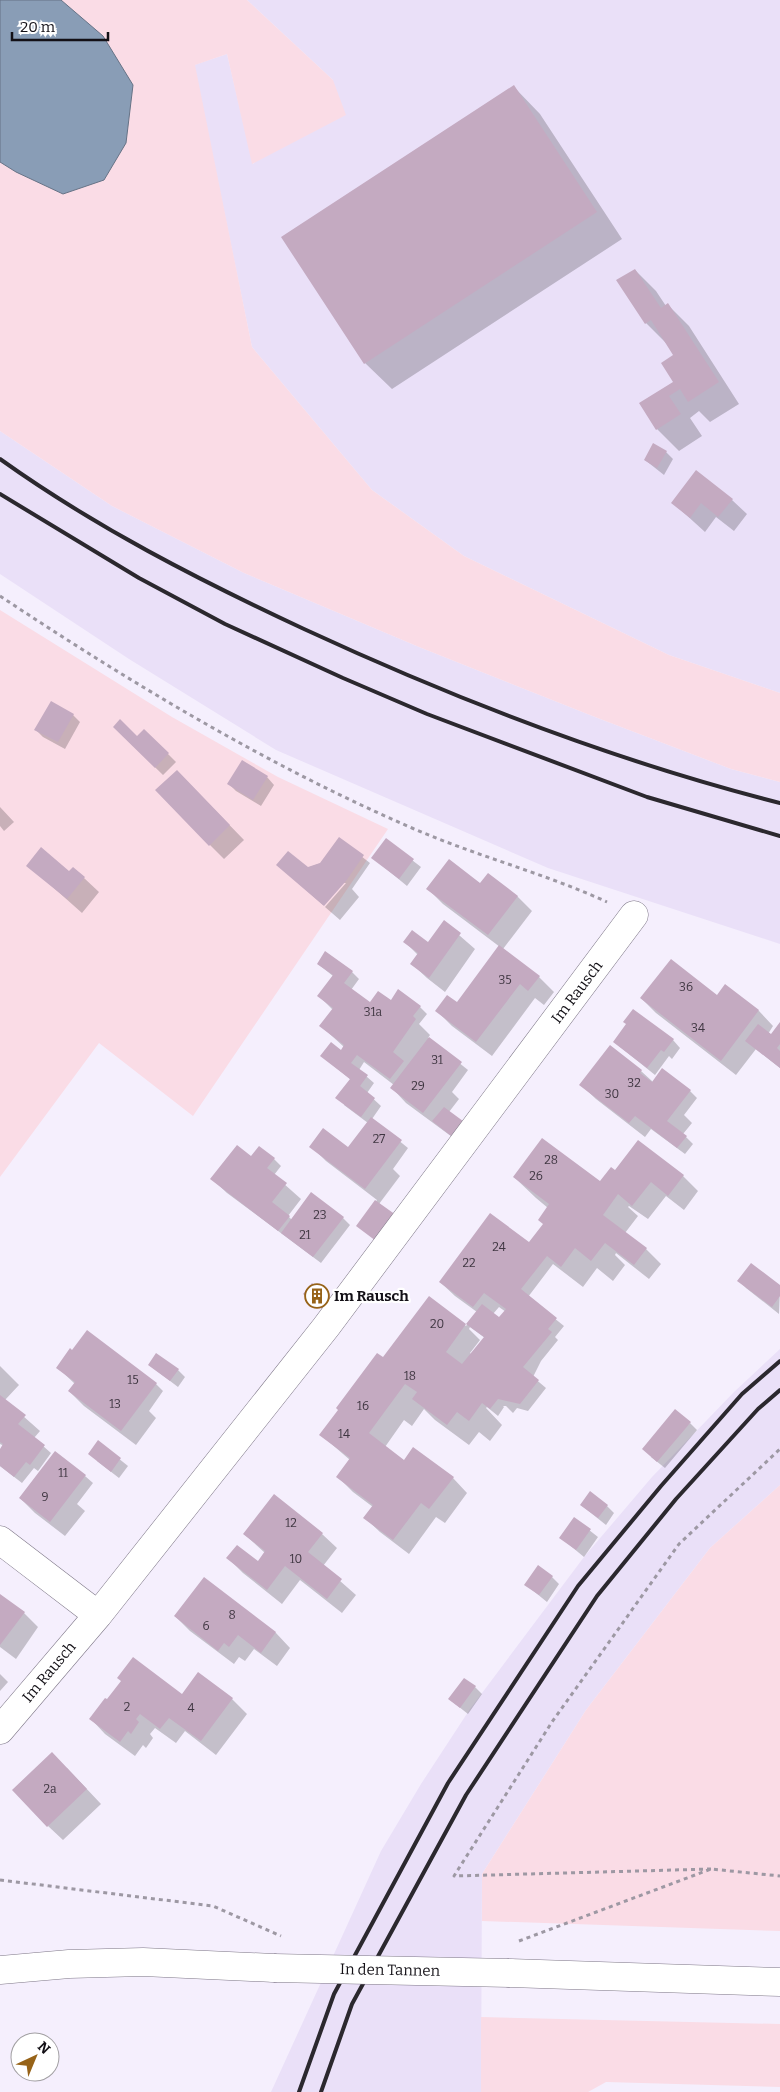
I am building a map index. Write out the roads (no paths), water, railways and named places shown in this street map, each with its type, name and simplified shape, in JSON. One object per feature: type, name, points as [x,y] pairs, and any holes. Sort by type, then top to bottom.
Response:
[{"type":"street","name":"Im Rausch","points":[[0,1730],[98,1614],[326,1327],[634,915]]},
{"type":"street","points":[[0,1540],[98,1614]]},
{"type":"street","name":"In den Tannen","points":[[0,1970],[68,1964],[143,1962],[274,1968],[510,1973],[780,1982]]},
{"type":"water","points":[[0,0],[61,0],[103,36],[133,85],[126,143],[104,180],[63,194],[16,172],[0,162]]},
{"type":"railway","points":[[0,459],[36,484],[148,551],[187,572],[361,655],[538,727],[719,787],[780,803]]},
{"type":"railway","points":[[0,494],[139,578],[225,624],[343,678],[427,714],[647,797],[780,836]]},
{"type":"railway","points":[[299,2092],[334,1994],[448,1783],[578,1586],[661,1486],[742,1394],[780,1361]]},
{"type":"railway","points":[[321,2092],[352,2004],[466,1795],[597,1596],[676,1499],[758,1409],[780,1390]]},
{"type":"place","name":"Im Rausch","points":[[317,1296]]}]
